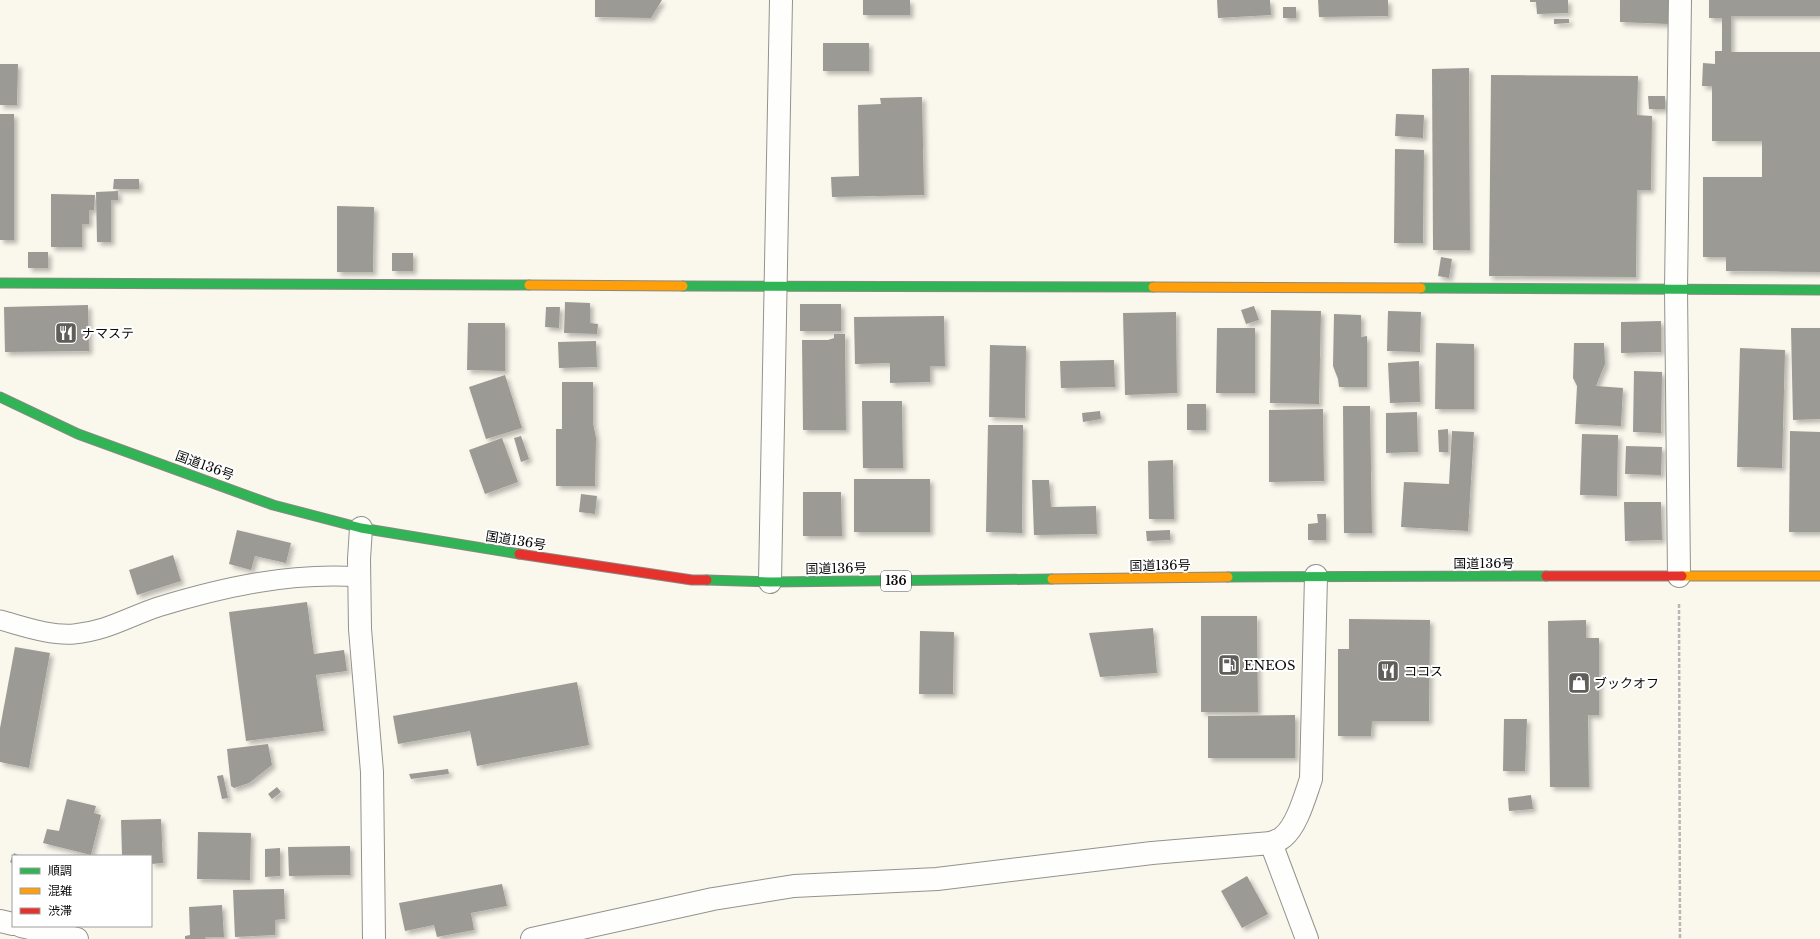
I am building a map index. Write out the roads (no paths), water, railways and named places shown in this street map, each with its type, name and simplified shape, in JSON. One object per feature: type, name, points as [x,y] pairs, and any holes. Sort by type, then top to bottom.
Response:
[{"type":"main road","points":[[0,283],[1820,290]]},
{"type":"main road","name":"国道136号","points":[[0,397],[78,434],[273,505],[361,528],[581,564],[692,580],[770,582],[1316,576],[1820,576]]},
{"type":"street","points":[[770,582],[781,0]]},
{"type":"street","points":[[1679,576],[1676,289],[1680,0]]},
{"type":"street","points":[[361,528],[359,559],[360,629],[372,772],[374,939]]},
{"type":"street","points":[[532,939],[713,899],[794,886],[937,879],[1152,853],[1271,843],[1284,837],[1293,824],[1302,806],[1311,779],[1316,576]]},
{"type":"street","points":[[1271,843],[1307,939]]},
{"type":"street","points":[[0,921],[12,924]]},
{"type":"street","points":[[25,927],[78,939]]},
{"type":"lane","points":[[0,620],[41,630],[72,634],[103,629],[122,623],[144,612],[194,596],[232,587],[274,579],[343,576],[360,577]]},
{"type":"place","name":"ナマステ","points":[[66,333]]},
{"type":"place","name":"ENEOS","points":[[1229,665]]},
{"type":"place","name":"ココス","points":[[1388,671]]},
{"type":"place","name":"ブックオフ","points":[[1579,683]]}]
